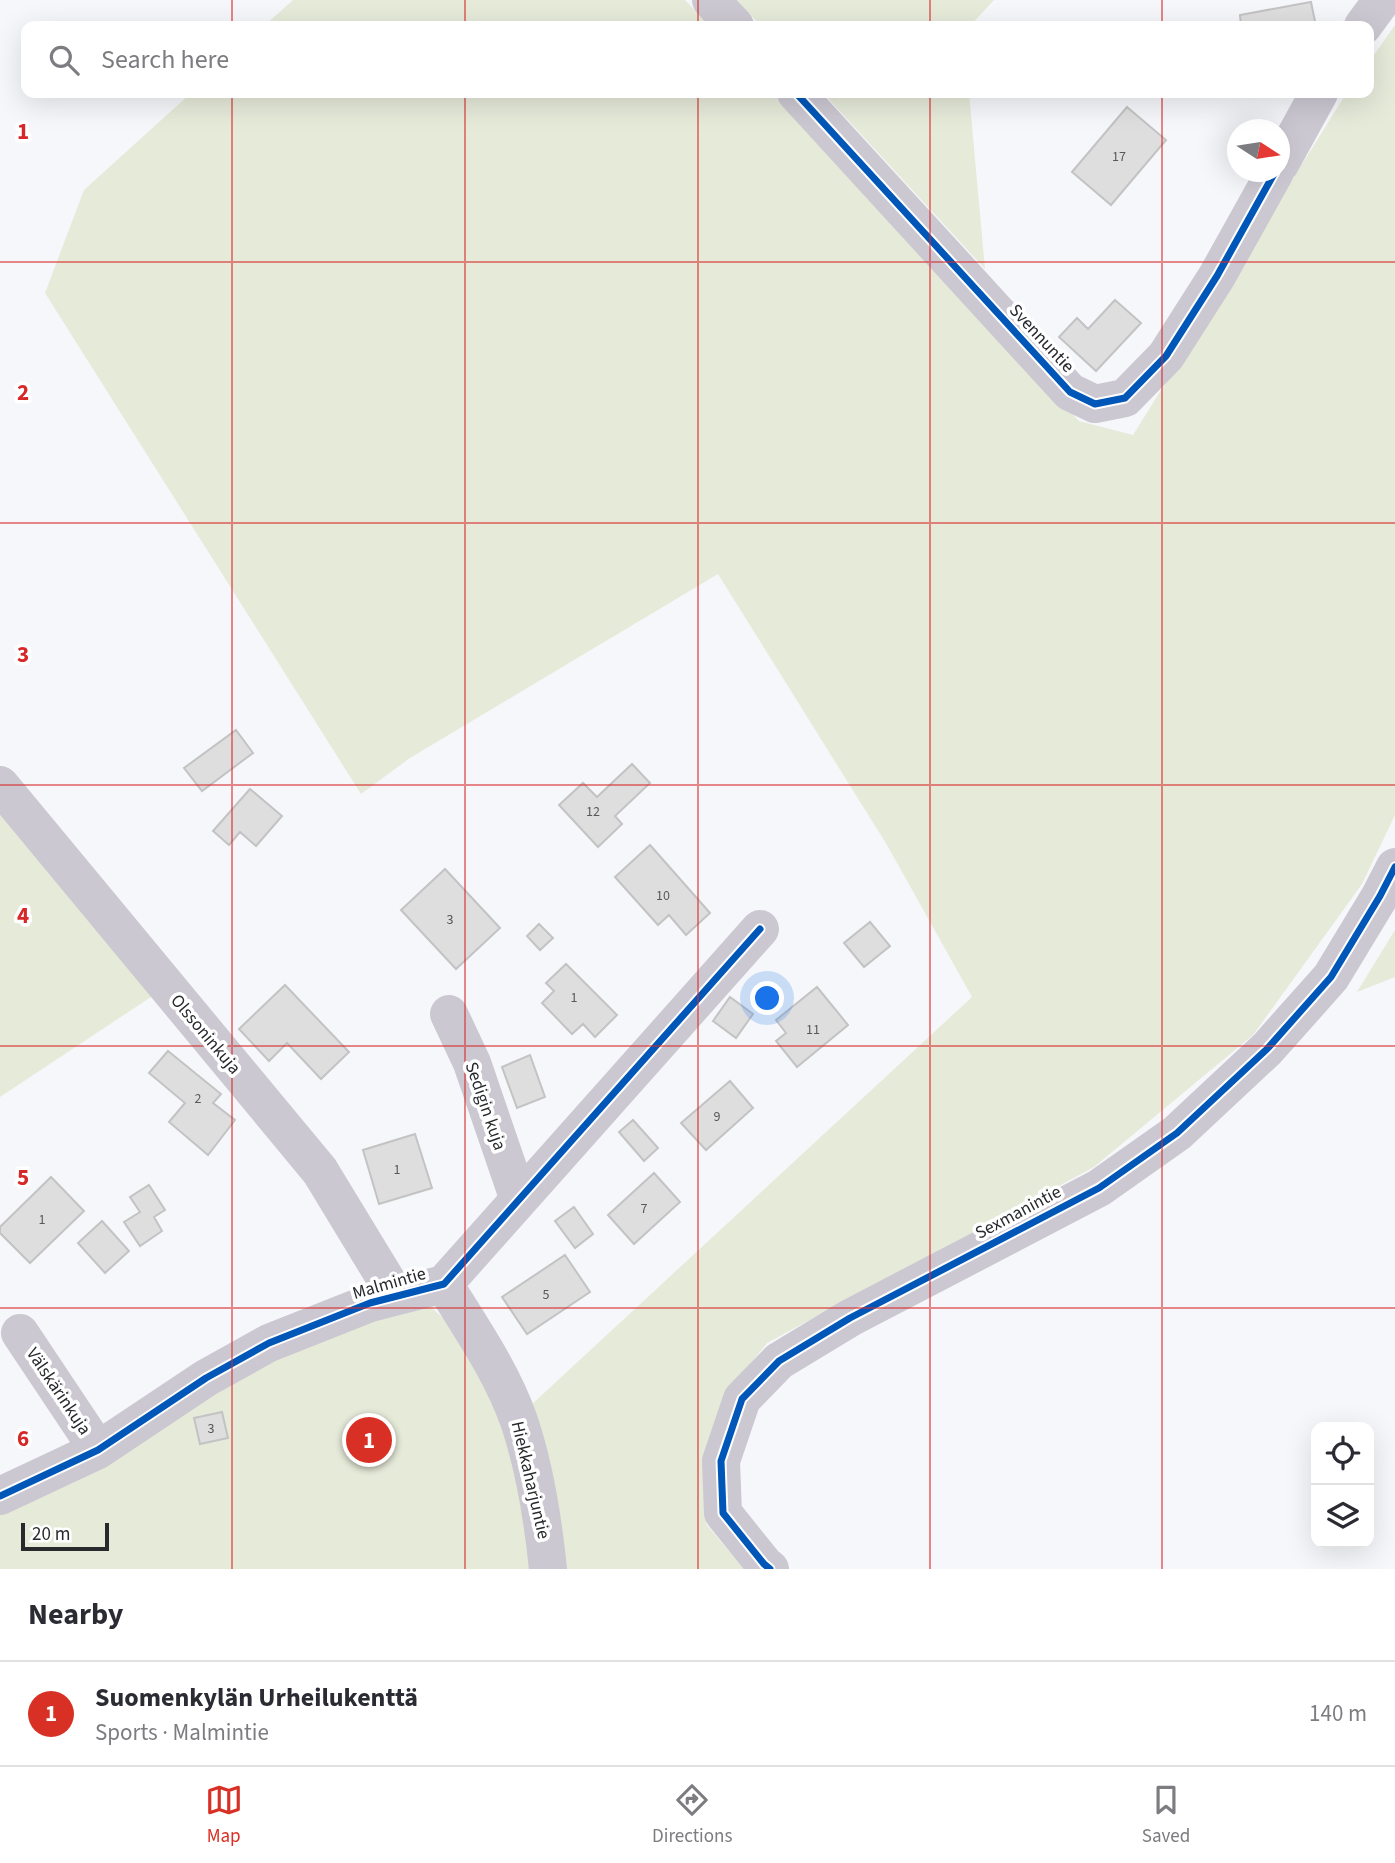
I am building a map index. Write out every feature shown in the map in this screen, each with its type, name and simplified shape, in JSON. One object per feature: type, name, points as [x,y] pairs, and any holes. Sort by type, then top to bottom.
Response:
[{"type":"street","points":[[711,0],[730,21]]},
{"type":"street","points":[[1367,21],[1382,0]]},
{"type":"street","name":"Svennuntie","points":[[801,98],[1070,391],[1096,404],[1125,398],[1166,356],[1217,276],[1269,182]]},
{"type":"street","points":[[1290,145],[1317,98]]},
{"type":"street","name":"Olssoninkuja","points":[[0,785],[320,1171],[396,1296]]},
{"type":"street","name":"Sexmanintie","points":[[770,1569],[723,1513],[722,1461],[742,1399],[779,1361],[850,1318],[1099,1188],[1177,1133],[1266,1049],[1331,976],[1395,867]]},
{"type":"street","name":"Malmintie","points":[[0,1496],[99,1450],[206,1378],[269,1343],[369,1303],[444,1284],[760,929]]},
{"type":"street","name":"Sedigin kuja","points":[[449,1014],[472,1063],[519,1200]]},
{"type":"street","name":"Hiekkaharjuntie","points":[[444,1284],[486,1352],[519,1421],[539,1502],[548,1569]]},
{"type":"street","name":"Välskärinkuja","points":[[20,1333],[99,1450]]},
{"type":"green space","points":[[293,0],[685,0],[705,21],[270,21]]},
{"type":"green space","points":[[737,0],[994,0],[975,21],[756,21]]},
{"type":"green space","points":[[1395,25],[1395,815],[1362,884],[1253,1035],[1094,1167],[767,1343],[728,1392],[705,1456],[706,1524],[744,1569],[562,1569],[530,1406],[972,997],[887,845],[718,574],[410,758],[361,794],[45,293],[84,190],[185,98],[777,98],[1079,421],[1133,435],[1343,98],[1374,98],[1374,55]]},
{"type":"green space","points":[[828,98],[969,98],[985,269]]},
{"type":"green space","points":[[0,798],[157,993],[0,1097]]},
{"type":"green space","points":[[1395,930],[1395,977],[1357,992]]},
{"type":"green space","points":[[425,1305],[439,1314],[454,1330],[480,1374],[502,1423],[524,1501],[533,1569],[0,1569],[0,1505],[226,1380],[333,1329]]},
{"type":"building","points":[[1311,2],[1315,21],[1241,21],[1240,15]]},
{"type":"building","points":[[1127,107],[1166,140],[1111,205],[1072,172]]},
{"type":"building","points":[[1115,300],[1141,323],[1096,371],[1059,337],[1077,318],[1088,329]]},
{"type":"building","points":[[236,730],[253,753],[202,791],[184,768]]},
{"type":"building","points":[[632,764],[650,783],[615,816],[622,824],[598,847],[559,805],[583,783],[597,797]]},
{"type":"building","points":[[250,789],[282,816],[256,846],[240,832],[229,845],[213,831]]},
{"type":"building","points":[[650,845],[710,913],[686,935],[669,915],[658,925],[615,877]]},
{"type":"building","points":[[445,869],[500,928],[456,969],[401,910]]},
{"type":"building","points":[[870,922],[890,946],[864,967],[844,943]]},
{"type":"building","points":[[539,924],[553,938],[540,950],[527,936]]},
{"type":"building","points":[[566,964],[617,1015],[595,1037],[583,1024],[572,1034],[542,1003],[554,991],[546,983]]},
{"type":"building","points":[[285,985],[349,1052],[321,1079],[287,1043],[269,1061],[239,1029]]},
{"type":"building","points":[[817,987],[848,1025],[797,1067],[776,1041],[786,1033],[776,1020]]},
{"type":"building","points":[[730,997],[753,1014],[736,1038],[713,1021]]},
{"type":"building","points":[[168,1051],[221,1094],[213,1103],[235,1120],[208,1155],[169,1122],[185,1103],[149,1073]]},
{"type":"building","points":[[530,1055],[545,1097],[517,1108],[502,1067]]},
{"type":"building","points":[[730,1081],[753,1108],[706,1150],[681,1123]]},
{"type":"building","points":[[633,1120],[658,1148],[644,1161],[619,1132]]},
{"type":"building","points":[[415,1134],[432,1188],[379,1204],[363,1150]]},
{"type":"building","points":[[654,1173],[680,1202],[634,1244],[608,1215]]},
{"type":"building","points":[[51,1177],[84,1211],[30,1263],[0,1233],[0,1227]]},
{"type":"building","points":[[149,1185],[165,1210],[154,1217],[162,1231],[140,1246],[124,1222],[140,1212],[130,1197]]},
{"type":"building","points":[[574,1207],[593,1234],[575,1248],[555,1221]]},
{"type":"building","points":[[102,1221],[129,1251],[105,1273],[78,1243]]},
{"type":"building","points":[[565,1255],[590,1292],[527,1334],[502,1297]]},
{"type":"building","points":[[222,1412],[228,1438],[200,1444],[194,1418]]},
{"type":"cycle path","points":[[801,98],[1070,392],[1095,404],[1125,398],[1166,356],[1217,276],[1269,182]]},
{"type":"cycle path","points":[[770,1569],[723,1513],[721,1461],[742,1399],[779,1361],[850,1318],[1099,1188],[1177,1133],[1267,1049],[1331,977],[1395,867]]},
{"type":"cycle path","points":[[0,1496],[98,1450],[206,1378],[269,1343],[370,1303],[444,1284],[760,929]]},
{"type":"place","name":"Suomenkylän Urheilukenttä","points":[[369,1440]]}]
